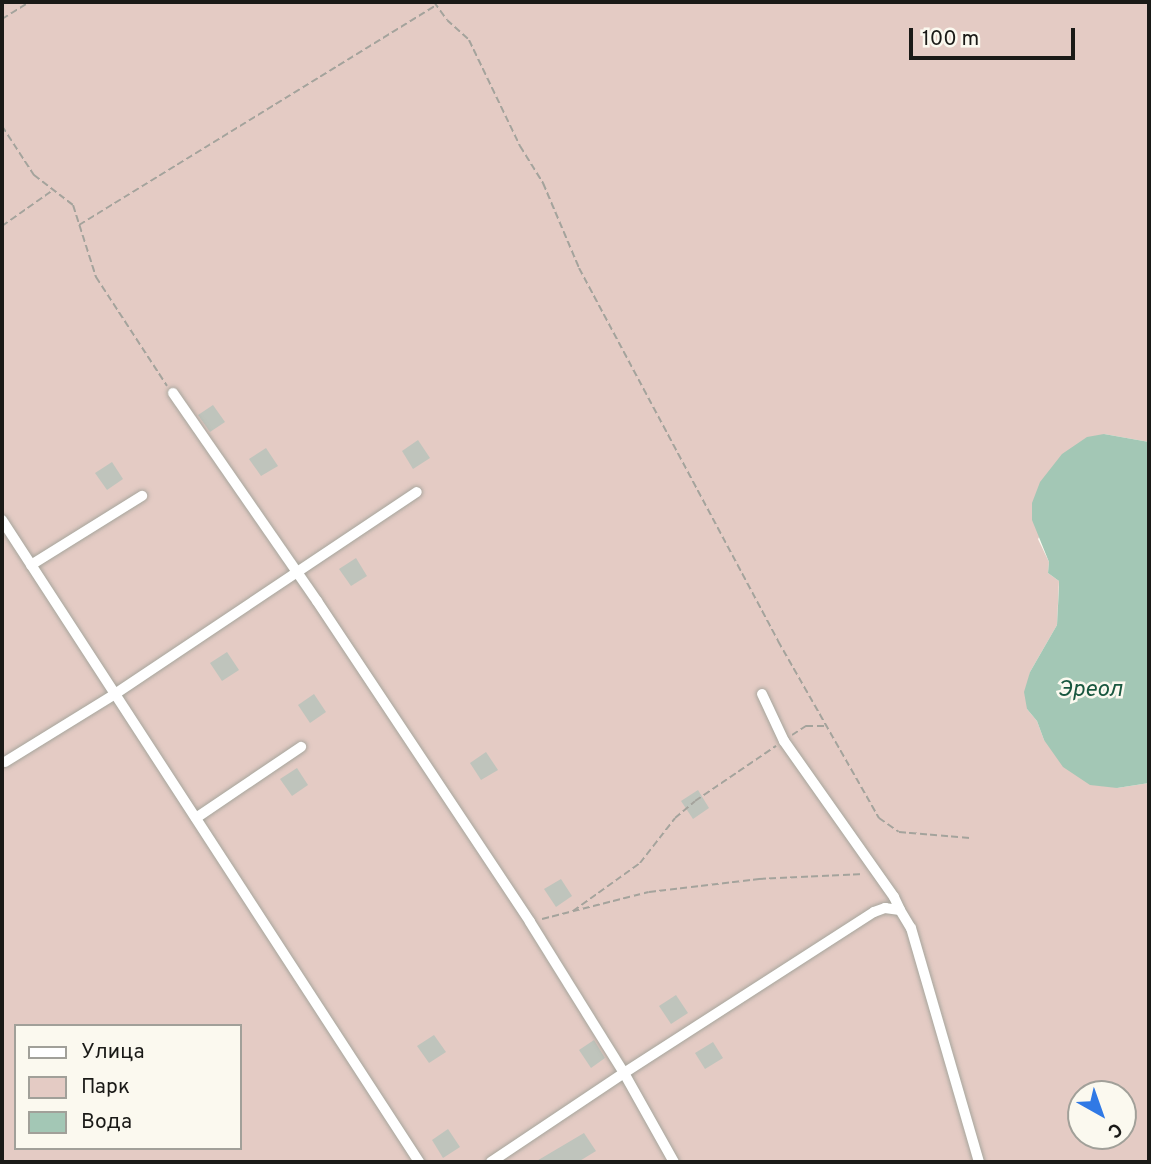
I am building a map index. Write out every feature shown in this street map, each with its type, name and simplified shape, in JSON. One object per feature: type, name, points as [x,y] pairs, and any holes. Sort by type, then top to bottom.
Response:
[{"type":"lane","points":[[173,393],[297,572],[530,922],[624,1073],[674,1162]]},
{"type":"lane","points":[[5,762],[115,694],[417,492]]},
{"type":"lane","points":[[32,565],[142,496]]},
{"type":"lane","points":[[2,520],[419,1162]]},
{"type":"lane","points":[[762,694],[784,741],[911,928],[979,1162]]},
{"type":"lane","points":[[195,818],[300,747]]},
{"type":"lane","points":[[491,1162],[874,912],[886,908],[900,910]]},
{"type":"path","points":[[2,19],[29,2]]},
{"type":"path","points":[[434,2],[469,40],[520,146],[543,183],[579,268],[778,641],[879,818],[899,832],[970,838]]},
{"type":"path","points":[[79,225],[436,6]]},
{"type":"path","points":[[2,126],[34,175],[73,205],[96,277],[173,393]]},
{"type":"path","points":[[2,226],[54,189]]},
{"type":"path","points":[[572,912],[640,863],[674,818],[695,801],[806,726],[828,726]]},
{"type":"path","points":[[530,922],[649,892],[760,879],[876,874]]},
{"type":"green space","points":[[2,2],[1149,2],[1149,442],[1104,434],[1038,539],[1049,562],[1048,573],[1059,581],[1057,625],[1030,672],[1027,709],[1037,721],[1044,740],[1117,788],[1149,783],[1149,1162],[2,1162]]},
{"type":"water","name":"Эреол","points":[[1104,434],[1149,442],[1149,783],[1117,788],[1090,785],[1063,767],[1044,740],[1037,721],[1027,709],[1024,692],[1030,672],[1057,625],[1059,587],[1059,581],[1048,573],[1049,562],[1032,520],[1032,503],[1040,482],[1062,454],[1087,437]]},
{"type":"building","points":[[213,405],[225,422],[210,432],[198,415]]},
{"type":"building","points":[[418,440],[430,458],[413,469],[402,451]]},
{"type":"building","points":[[266,448],[278,466],[261,476],[249,459]]},
{"type":"building","points":[[112,462],[123,479],[107,490],[95,473]]},
{"type":"building","points":[[356,558],[367,576],[351,586],[339,569]]},
{"type":"building","points":[[227,652],[239,670],[222,681],[210,663]]},
{"type":"building","points":[[314,694],[326,712],[310,723],[298,705]]},
{"type":"building","points":[[486,752],[498,770],[481,780],[470,763]]},
{"type":"building","points":[[297,768],[308,785],[292,796],[280,779]]},
{"type":"building","points":[[698,790],[709,808],[693,819],[681,801]]},
{"type":"building","points":[[561,879],[572,896],[556,907],[544,889]]},
{"type":"building","points":[[676,995],[688,1013],[671,1024],[659,1006]]},
{"type":"building","points":[[434,1035],[446,1052],[429,1063],[417,1046]]},
{"type":"building","points":[[594,1040],[605,1058],[591,1068],[579,1050]]},
{"type":"building","points":[[713,1042],[723,1058],[705,1069],[695,1053]]},
{"type":"building","points":[[448,1129],[460,1147],[443,1158],[432,1140]]},
{"type":"building","points":[[584,1133],[596,1151],[578,1162],[535,1162]]}]
